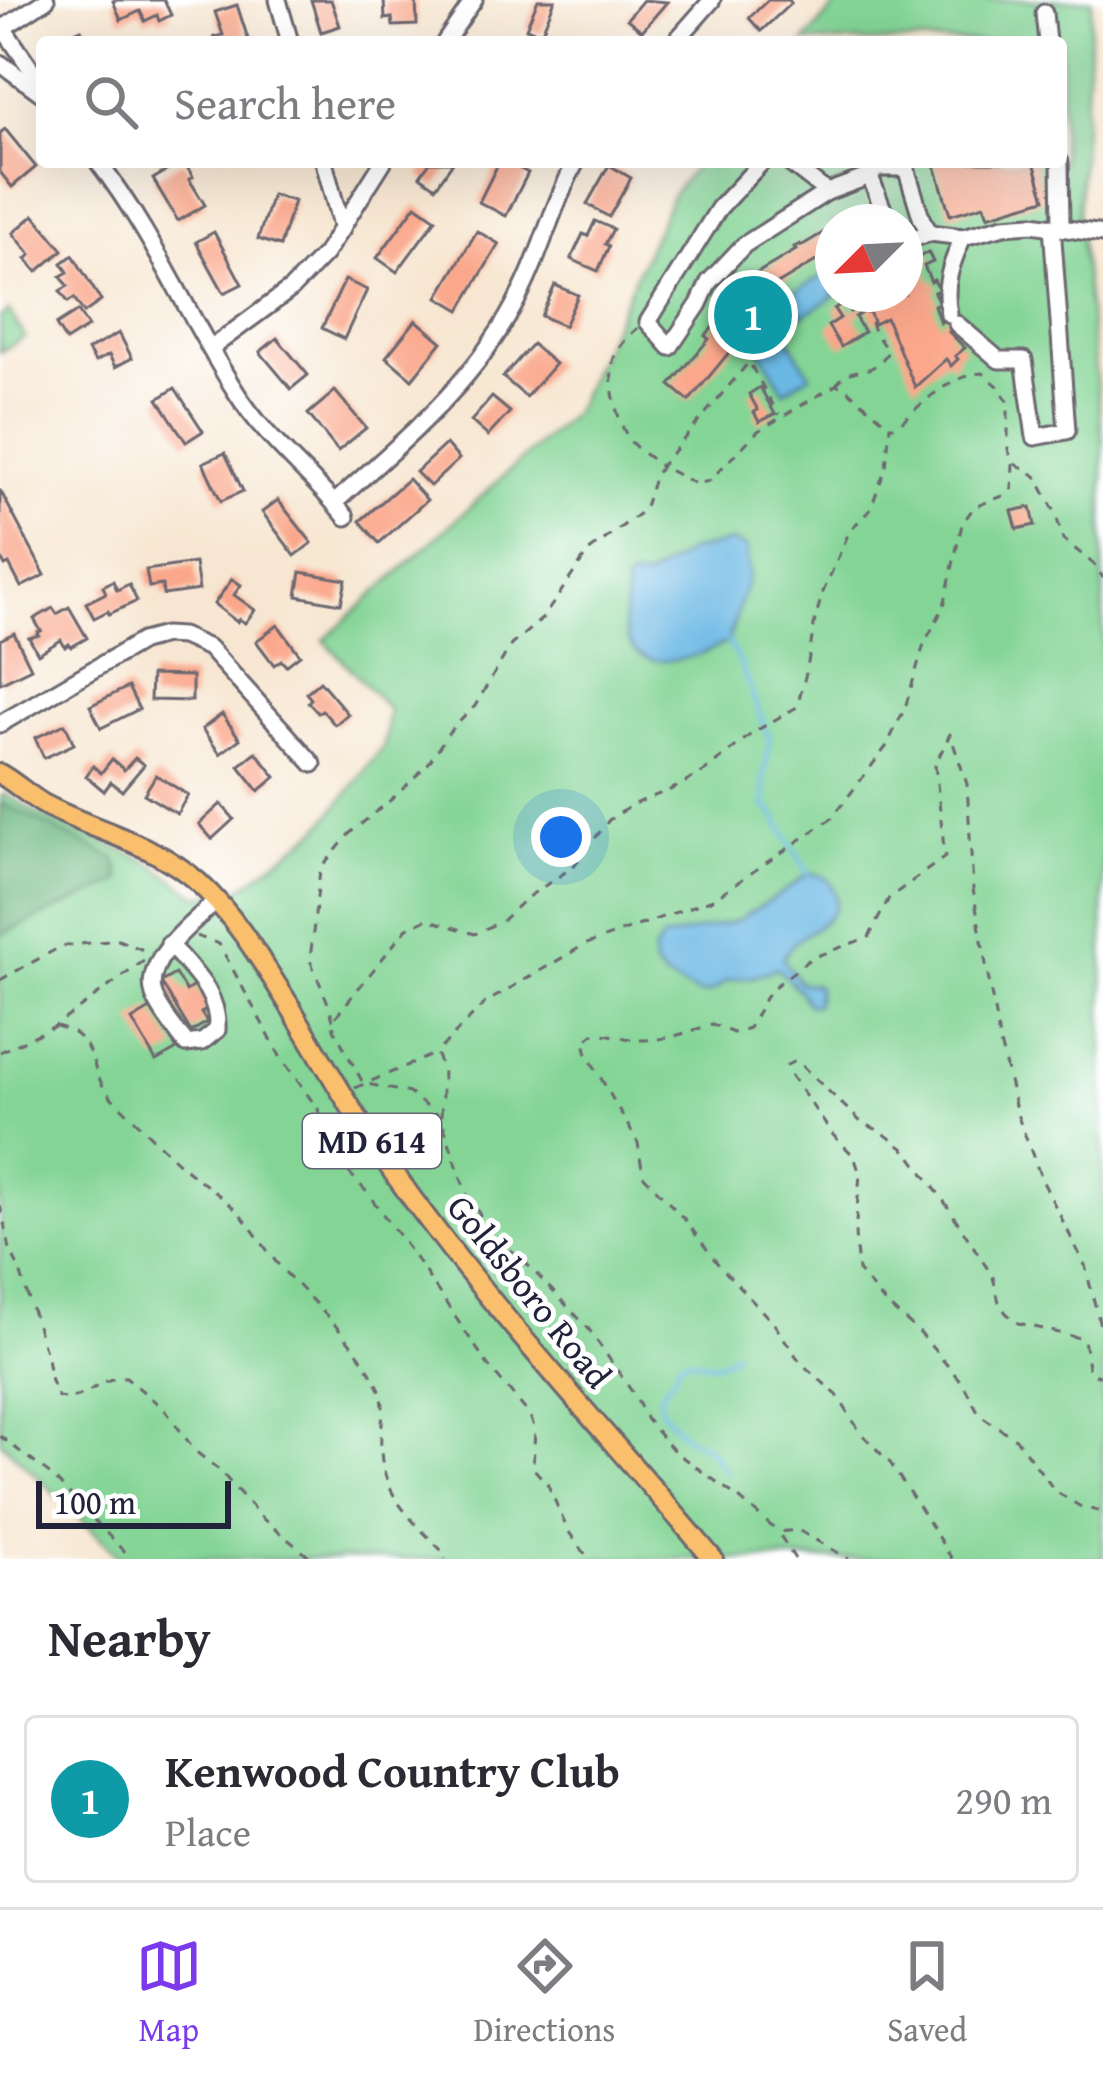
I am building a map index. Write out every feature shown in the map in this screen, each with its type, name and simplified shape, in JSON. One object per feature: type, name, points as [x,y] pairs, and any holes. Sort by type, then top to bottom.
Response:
[{"type":"main road","name":"Goldsboro Road","points":[[0,774],[46,805],[152,850],[217,901],[273,979],[371,1140],[448,1247],[713,1559]]},
{"type":"street","points":[[36,77],[2,29],[46,0]]},
{"type":"street","points":[[278,0],[288,36]]},
{"type":"street","points":[[680,36],[712,0]]},
{"type":"street","points":[[449,36],[468,3]]},
{"type":"street","points":[[1044,14],[1046,36]]},
{"type":"street","points":[[0,63],[36,90]]},
{"type":"street","points":[[102,168],[162,260],[237,394],[346,517]]},
{"type":"street","points":[[325,168],[342,229]]},
{"type":"street","points":[[211,348],[291,289],[325,254],[379,168]]},
{"type":"street","points":[[334,502],[422,425],[475,367],[523,289],[573,168]]},
{"type":"street","points":[[756,168],[718,208],[648,322],[670,347],[710,282],[744,245],[826,192],[870,176],[877,168],[906,168],[930,233]]},
{"type":"street","points":[[796,168],[826,192]]},
{"type":"street","points":[[963,237],[946,288],[953,319],[999,360],[1024,360],[1035,437],[1067,431],[1057,227],[1060,168]]},
{"type":"street","points":[[870,176],[881,204]]},
{"type":"street","points":[[923,235],[963,237],[1004,226],[1103,233]]},
{"type":"street","points":[[0,724],[142,641],[182,636],[209,648],[313,764]]},
{"type":"street","points":[[169,944],[213,998],[217,1030],[202,1042],[186,1044],[154,996],[152,979],[169,944],[217,901]]},
{"type":"path","points":[[648,322],[632,332],[614,358],[618,418],[632,444],[696,484],[710,481],[758,431],[779,417],[855,370],[874,367],[888,352],[867,312]]},
{"type":"path","points":[[441,1118],[409,1093],[363,1083],[334,1029],[310,960],[320,871],[350,833],[428,764],[449,732],[475,706],[511,644],[543,618],[588,552],[644,510],[661,466],[749,362],[779,417]]},
{"type":"path","points":[[363,1083],[436,1053],[485,1003],[584,945],[713,898],[768,863],[831,819],[886,747],[905,708],[924,644],[944,606],[962,524],[974,507],[1012,489],[1007,401],[983,373],[966,374],[897,426],[890,426],[836,385]]},
{"type":"path","points":[[332,1020],[407,928],[427,919],[475,934],[503,920],[525,899],[574,867],[609,820],[705,771],[757,730],[797,707],[823,592],[850,530],[870,510],[886,466],[890,426]]},
{"type":"path","points":[[1010,456],[1035,437]]},
{"type":"path","points":[[1013,464],[1036,476],[1063,539],[1096,566],[1103,578]]},
{"type":"path","points":[[952,1559],[892,1464],[860,1432],[837,1395],[801,1363],[773,1324],[643,1175],[638,1143],[584,1042],[593,1034],[610,1033],[638,1040],[675,1037],[712,1024],[733,1034],[748,1028],[769,991],[811,958],[869,937],[889,898],[945,857],[935,765],[950,734],[967,784],[974,889],[999,1040],[1017,1114],[1042,1180],[1085,1265],[1103,1337]]},
{"type":"path","points":[[169,944],[193,935],[220,944],[281,1058],[318,1109],[340,1163],[365,1190],[490,1368],[529,1414],[535,1430],[533,1468],[548,1485],[568,1531],[589,1559]]},
{"type":"path","points":[[0,980],[62,946],[118,940],[153,954],[55,1026],[0,1052]]},
{"type":"path","points":[[55,1026],[80,1035],[106,1092],[173,1158],[237,1211],[274,1260],[347,1338],[380,1388],[385,1405],[381,1438],[390,1493],[445,1559]]},
{"type":"path","points":[[436,1053],[443,1071],[441,1118],[466,1192],[494,1238],[521,1258],[588,1328],[647,1420],[675,1453],[740,1498],[778,1532],[795,1559]]},
{"type":"path","points":[[1103,1376],[1093,1376],[1088,1367],[1084,1339],[1018,1322],[1006,1313],[993,1277],[908,1152],[861,1122],[800,1064],[787,1065],[833,1135],[854,1156],[860,1174],[855,1234],[858,1270],[963,1384],[980,1415],[1017,1440],[1055,1490],[1081,1507],[1103,1512]]},
{"type":"path","points":[[0,1204],[58,1397],[70,1400],[113,1377],[127,1377],[164,1410],[195,1451],[263,1519],[312,1559]]},
{"type":"path","points":[[0,1436],[52,1476],[131,1559]]},
{"type":"path","points":[[778,1532],[798,1530],[850,1559]]},
{"type":"green space","points":[[841,0],[1092,0],[1078,217],[1103,440],[1103,1559],[122,1559],[0,1440],[0,798],[5,794],[36,813],[149,862],[198,896],[244,886],[320,828],[384,746],[389,710],[324,640],[574,412],[673,193],[694,168],[1067,168],[1067,36],[809,36]]},
{"type":"green space","points":[[9,311],[25,337],[0,352],[0,317]]},
{"type":"green space","points":[[2,803],[116,859],[121,881],[0,935]]},
{"type":"water","points":[[815,280],[815,308],[802,316],[790,295]]},
{"type":"water","points":[[783,329],[810,375],[784,391],[757,345]]},
{"type":"water","points":[[732,542],[746,547],[749,575],[728,642],[697,655],[664,661],[636,652],[624,621],[625,584],[647,578],[690,551]]},
{"type":"water","points":[[808,873],[830,882],[835,906],[783,959],[800,983],[818,987],[816,1005],[808,1005],[777,968],[728,980],[710,993],[698,994],[665,978],[654,966],[653,952],[662,939],[736,921]]},
{"type":"building","points":[[115,0],[164,0],[171,15],[145,21],[140,11],[121,20]]},
{"type":"building","points":[[311,0],[331,0],[340,26],[321,32]]},
{"type":"building","points":[[384,0],[416,0],[417,25],[393,26],[392,18],[385,19]]},
{"type":"building","points":[[538,0],[555,0],[541,34],[526,28]]},
{"type":"building","points":[[643,0],[667,2],[642,31],[627,19]]},
{"type":"building","points":[[768,0],[791,3],[761,31],[749,18]]},
{"type":"building","points":[[237,5],[247,36],[218,36],[223,35],[215,12]]},
{"type":"building","points":[[5,129],[36,167],[12,187],[0,172],[0,133]]},
{"type":"building","points":[[171,168],[188,168],[205,205],[178,221],[153,179]]},
{"type":"building","points":[[426,168],[449,168],[436,187],[420,176]]},
{"type":"building","points":[[496,168],[528,173],[506,216],[479,202]]},
{"type":"building","points":[[607,168],[631,178],[609,217],[587,204]]},
{"type":"building","points":[[936,168],[1036,168],[1045,199],[988,216],[984,205],[950,215]]},
{"type":"building","points":[[272,195],[294,201],[280,246],[258,239]]},
{"type":"building","points":[[416,205],[436,219],[397,272],[377,258]]},
{"type":"building","points":[[34,215],[63,250],[37,272],[26,259],[31,255],[13,233]]},
{"type":"building","points":[[595,221],[613,229],[598,271],[571,259]]},
{"type":"building","points":[[477,231],[499,244],[460,310],[438,297]]},
{"type":"building","points":[[214,232],[242,284],[224,293],[196,242]]},
{"type":"building","points":[[815,238],[815,262],[729,313],[723,303],[757,283],[752,276]]},
{"type":"building","points":[[928,252],[933,262],[924,266],[939,290],[934,292],[939,303],[934,305],[940,323],[953,311],[962,319],[949,332],[965,348],[951,366],[946,359],[915,387],[886,318],[874,324],[869,312],[923,312],[923,255]]},
{"type":"building","points":[[73,255],[101,301],[84,313],[74,298],[68,302],[60,291],[68,286],[61,276],[68,272],[62,263]]},
{"type":"building","points":[[345,280],[367,290],[344,339],[322,328]]},
{"type":"building","points":[[555,285],[578,295],[564,326],[541,316]]},
{"type":"building","points":[[762,300],[770,314],[743,330],[735,317]]},
{"type":"building","points":[[78,311],[88,327],[66,341],[56,325]]},
{"type":"building","points":[[836,312],[862,312],[855,317],[864,332],[841,347],[828,326],[840,318]]},
{"type":"building","points":[[416,320],[442,342],[412,379],[386,357]]},
{"type":"building","points":[[719,320],[741,338],[689,401],[670,385]]},
{"type":"building","points":[[119,333],[132,358],[115,367],[109,355],[95,362],[88,350]]},
{"type":"building","points":[[277,338],[308,375],[291,389],[260,352]]},
{"type":"building","points":[[532,344],[555,364],[526,397],[503,377]]},
{"type":"building","points":[[760,387],[775,414],[759,422],[749,394]]},
{"type":"building","points":[[175,388],[203,431],[186,442],[158,399]]},
{"type":"building","points":[[335,391],[366,428],[338,451],[308,414]]},
{"type":"building","points":[[492,397],[510,412],[488,436],[471,421]]},
{"type":"building","points":[[446,444],[459,459],[430,486],[416,472]]},
{"type":"building","points":[[225,453],[243,491],[221,501],[203,463]]},
{"type":"building","points":[[408,479],[427,500],[379,543],[360,521]]},
{"type":"building","points":[[0,490],[45,575],[21,587],[0,556]]},
{"type":"building","points":[[278,500],[312,543],[295,556],[262,512]]},
{"type":"building","points":[[1031,507],[1035,525],[1017,529],[1012,511]]},
{"type":"building","points":[[195,563],[199,590],[163,595],[162,585],[149,587],[146,570]]},
{"type":"building","points":[[301,572],[346,580],[341,604],[297,596]]},
{"type":"building","points":[[232,579],[241,585],[234,595],[255,610],[245,623],[214,604]]},
{"type":"building","points":[[113,581],[117,590],[129,584],[137,601],[94,618],[86,603],[106,593],[103,586]]},
{"type":"building","points":[[69,607],[87,638],[71,647],[61,640],[38,654],[29,638],[41,631],[34,619],[53,608],[57,614]]},
{"type":"building","points":[[278,625],[300,655],[286,666],[281,660],[274,665],[256,641]]},
{"type":"building","points":[[14,633],[31,668],[0,683],[0,640]]},
{"type":"building","points":[[151,675],[192,676],[192,701],[150,700]]},
{"type":"building","points":[[320,681],[348,714],[335,725],[308,702],[306,693]]},
{"type":"building","points":[[128,687],[139,709],[101,728],[90,706]]},
{"type":"building","points":[[222,714],[240,739],[220,754],[202,729]]},
{"type":"building","points":[[65,724],[74,744],[44,758],[35,738]]},
{"type":"building","points":[[256,752],[276,777],[259,791],[239,766]]},
{"type":"building","points":[[135,758],[144,765],[122,791],[111,782],[104,791],[86,776],[93,766],[101,773],[112,759],[124,770]]},
{"type":"building","points":[[156,775],[188,795],[177,814],[144,794]]},
{"type":"building","points":[[221,804],[234,819],[212,839],[199,824]]},
{"type":"building","points":[[175,974],[186,991],[195,985],[213,1006],[201,1013],[207,1022],[191,1032],[161,982]]},
{"type":"building","points":[[152,1008],[177,1049],[156,1061],[132,1020]]},
{"type":"waterway","points":[[728,642],[770,741],[765,806],[808,873]]},
{"type":"waterway","points":[[727,1473],[708,1448],[684,1436],[660,1408],[660,1395],[679,1361],[712,1364],[735,1352]]},
{"type":"place","name":"Kenwood Country Club","points":[[753,315]]}]
